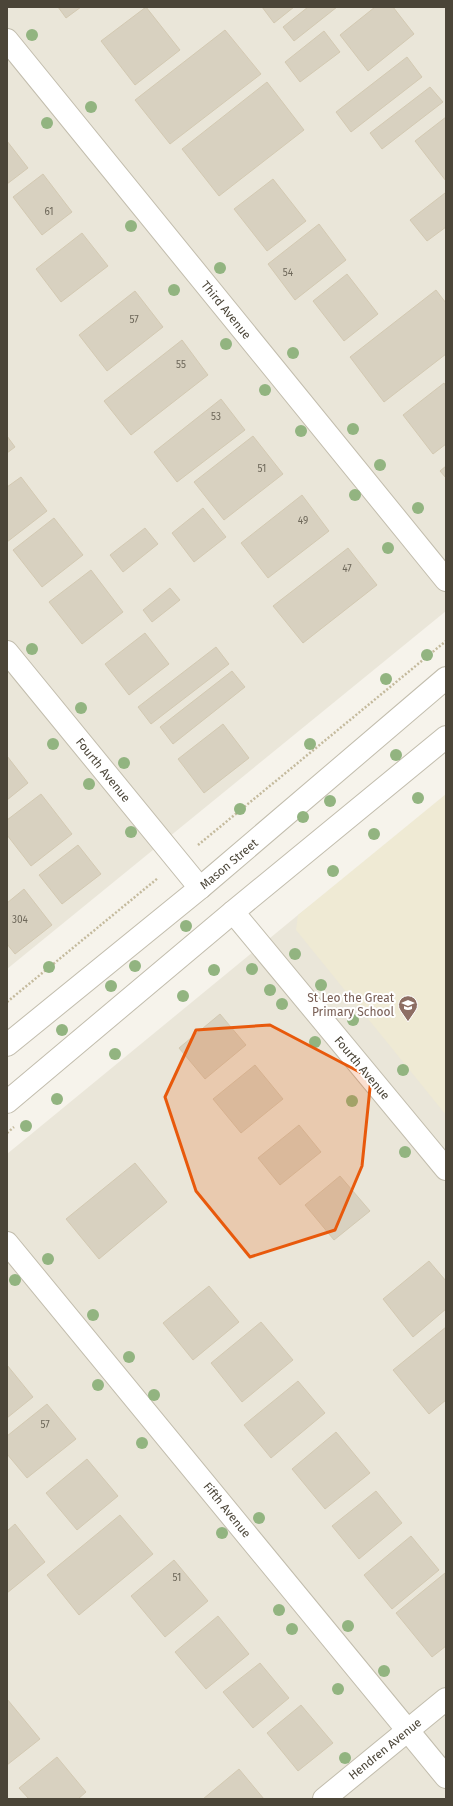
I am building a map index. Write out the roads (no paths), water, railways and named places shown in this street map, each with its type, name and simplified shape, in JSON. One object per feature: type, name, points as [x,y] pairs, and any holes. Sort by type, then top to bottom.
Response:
[{"type":"street","name":"Third Avenue","points":[[7,40],[446,580]]},
{"type":"street","name":"Fourth Avenue","points":[[7,652],[200,888]]},
{"type":"street","name":"Mason Street","points":[[7,1045],[200,888],[446,678]]},
{"type":"street","points":[[7,1102],[233,912],[446,737]]},
{"type":"street","name":"Fourth Avenue","points":[[233,912],[446,1169]]},
{"type":"street","name":"Fifth Avenue","points":[[7,1243],[446,1777]]},
{"type":"street","name":"Hendren Avenue","points":[[324,1799],[446,1699]]},
{"type":"place","name":"St Leo the Great Primary School","points":[[408,1022]]}]
